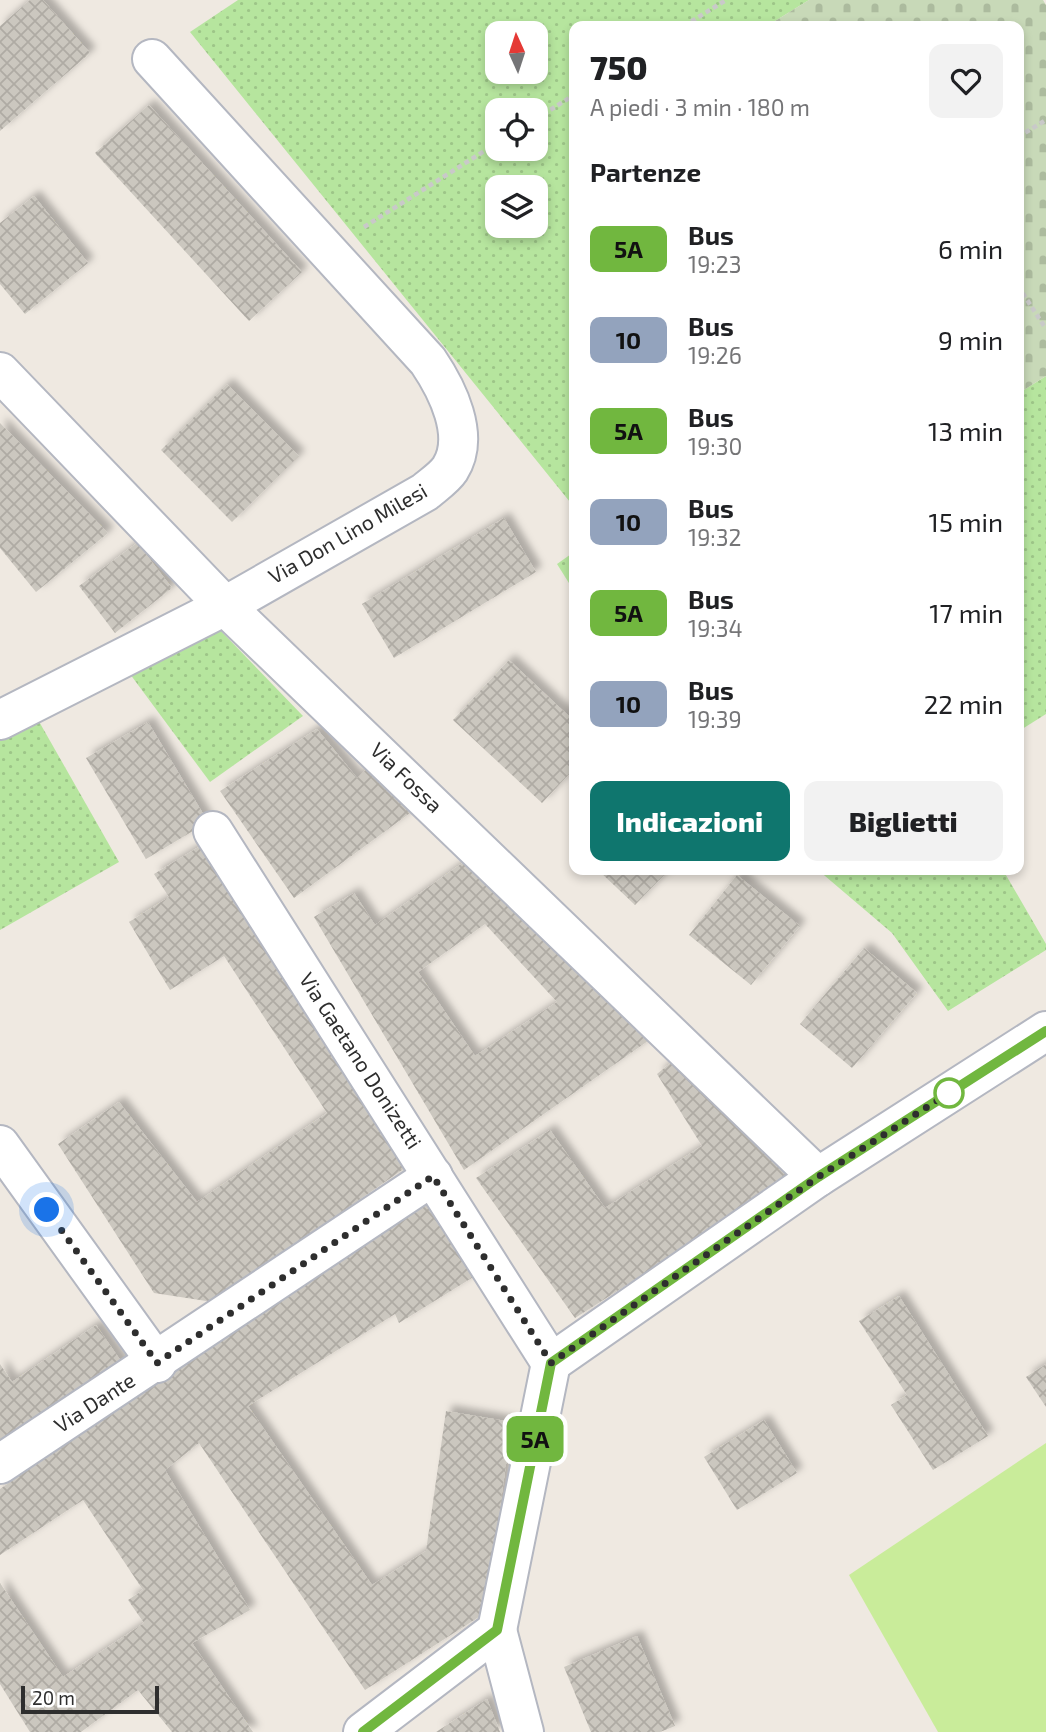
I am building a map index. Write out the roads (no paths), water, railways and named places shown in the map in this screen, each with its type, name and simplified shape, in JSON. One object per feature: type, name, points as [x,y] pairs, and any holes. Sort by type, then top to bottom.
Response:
[{"type":"street","name":"Via Don Lino Milesi","points":[[0,720],[225,606],[425,492],[449,471],[456,457],[454,414],[440,378],[415,344],[152,59]]},
{"type":"street","name":"Via Fossa","points":[[0,372],[225,606],[818,1177]]},
{"type":"street","name":"Via Gaetano Donizetti","points":[[213,831],[551,1363]]},
{"type":"street","points":[[524,1732],[497,1630],[551,1363],[818,1177],[1041,1043]]},
{"type":"street","points":[[0,1145],[157,1363]]},
{"type":"street","name":"Via Dante","points":[[0,1464],[157,1363],[433,1176]]},
{"type":"street","points":[[363,1732],[497,1630]]}]
